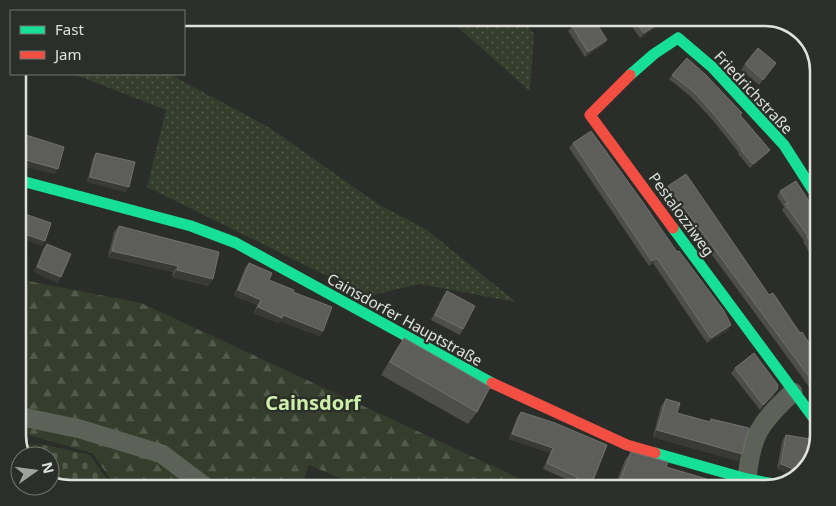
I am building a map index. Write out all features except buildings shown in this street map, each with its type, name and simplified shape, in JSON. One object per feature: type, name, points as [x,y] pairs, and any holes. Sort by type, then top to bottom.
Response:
[{"type":"street","name":"Friedrichstraße","points":[[678,38],[712,67],[784,145],[810,186]]},
{"type":"street","name":"Pestalozziweg","points":[[678,38],[659,48],[590,115],[810,413]]},
{"type":"street","name":"Cainsdorfer Hauptstraße","points":[[26,182],[191,226],[236,243],[498,386],[627,445],[753,480]]},
{"type":"street","points":[[747,479],[749,454],[762,424],[794,392]]},
{"type":"street","points":[[26,418],[80,429],[162,454],[196,480]]},
{"type":"green space","points":[[456,26],[528,26],[534,34],[530,91]]},
{"type":"green space","points":[[76,75],[171,75],[270,128],[378,204],[427,230],[516,302],[420,284],[368,296],[147,187],[166,110]]},
{"type":"green space","points":[[26,281],[141,303],[523,480],[344,480],[309,465],[304,480],[111,480],[92,453],[26,434]]},
{"type":"green space","points":[[27,444],[51,446],[28,446]]},
{"type":"green space","points":[[60,448],[90,455],[107,480],[72,480],[60,478]]},
{"type":"traffic: fast","points":[[630,75],[654,54],[678,38],[712,67],[784,145],[810,186]]},
{"type":"traffic: fast","points":[[26,182],[191,226],[236,243],[492,383]]},
{"type":"traffic: fast","points":[[673,228],[810,413]]},
{"type":"traffic: fast","points":[[655,453],[752,480]]},
{"type":"traffic: jam","points":[[630,75],[590,115],[673,228]]},
{"type":"traffic: jam","points":[[492,383],[627,445],[655,453]]},
{"type":"district","name":"Cainsdorf","points":[[313,402]]}]
